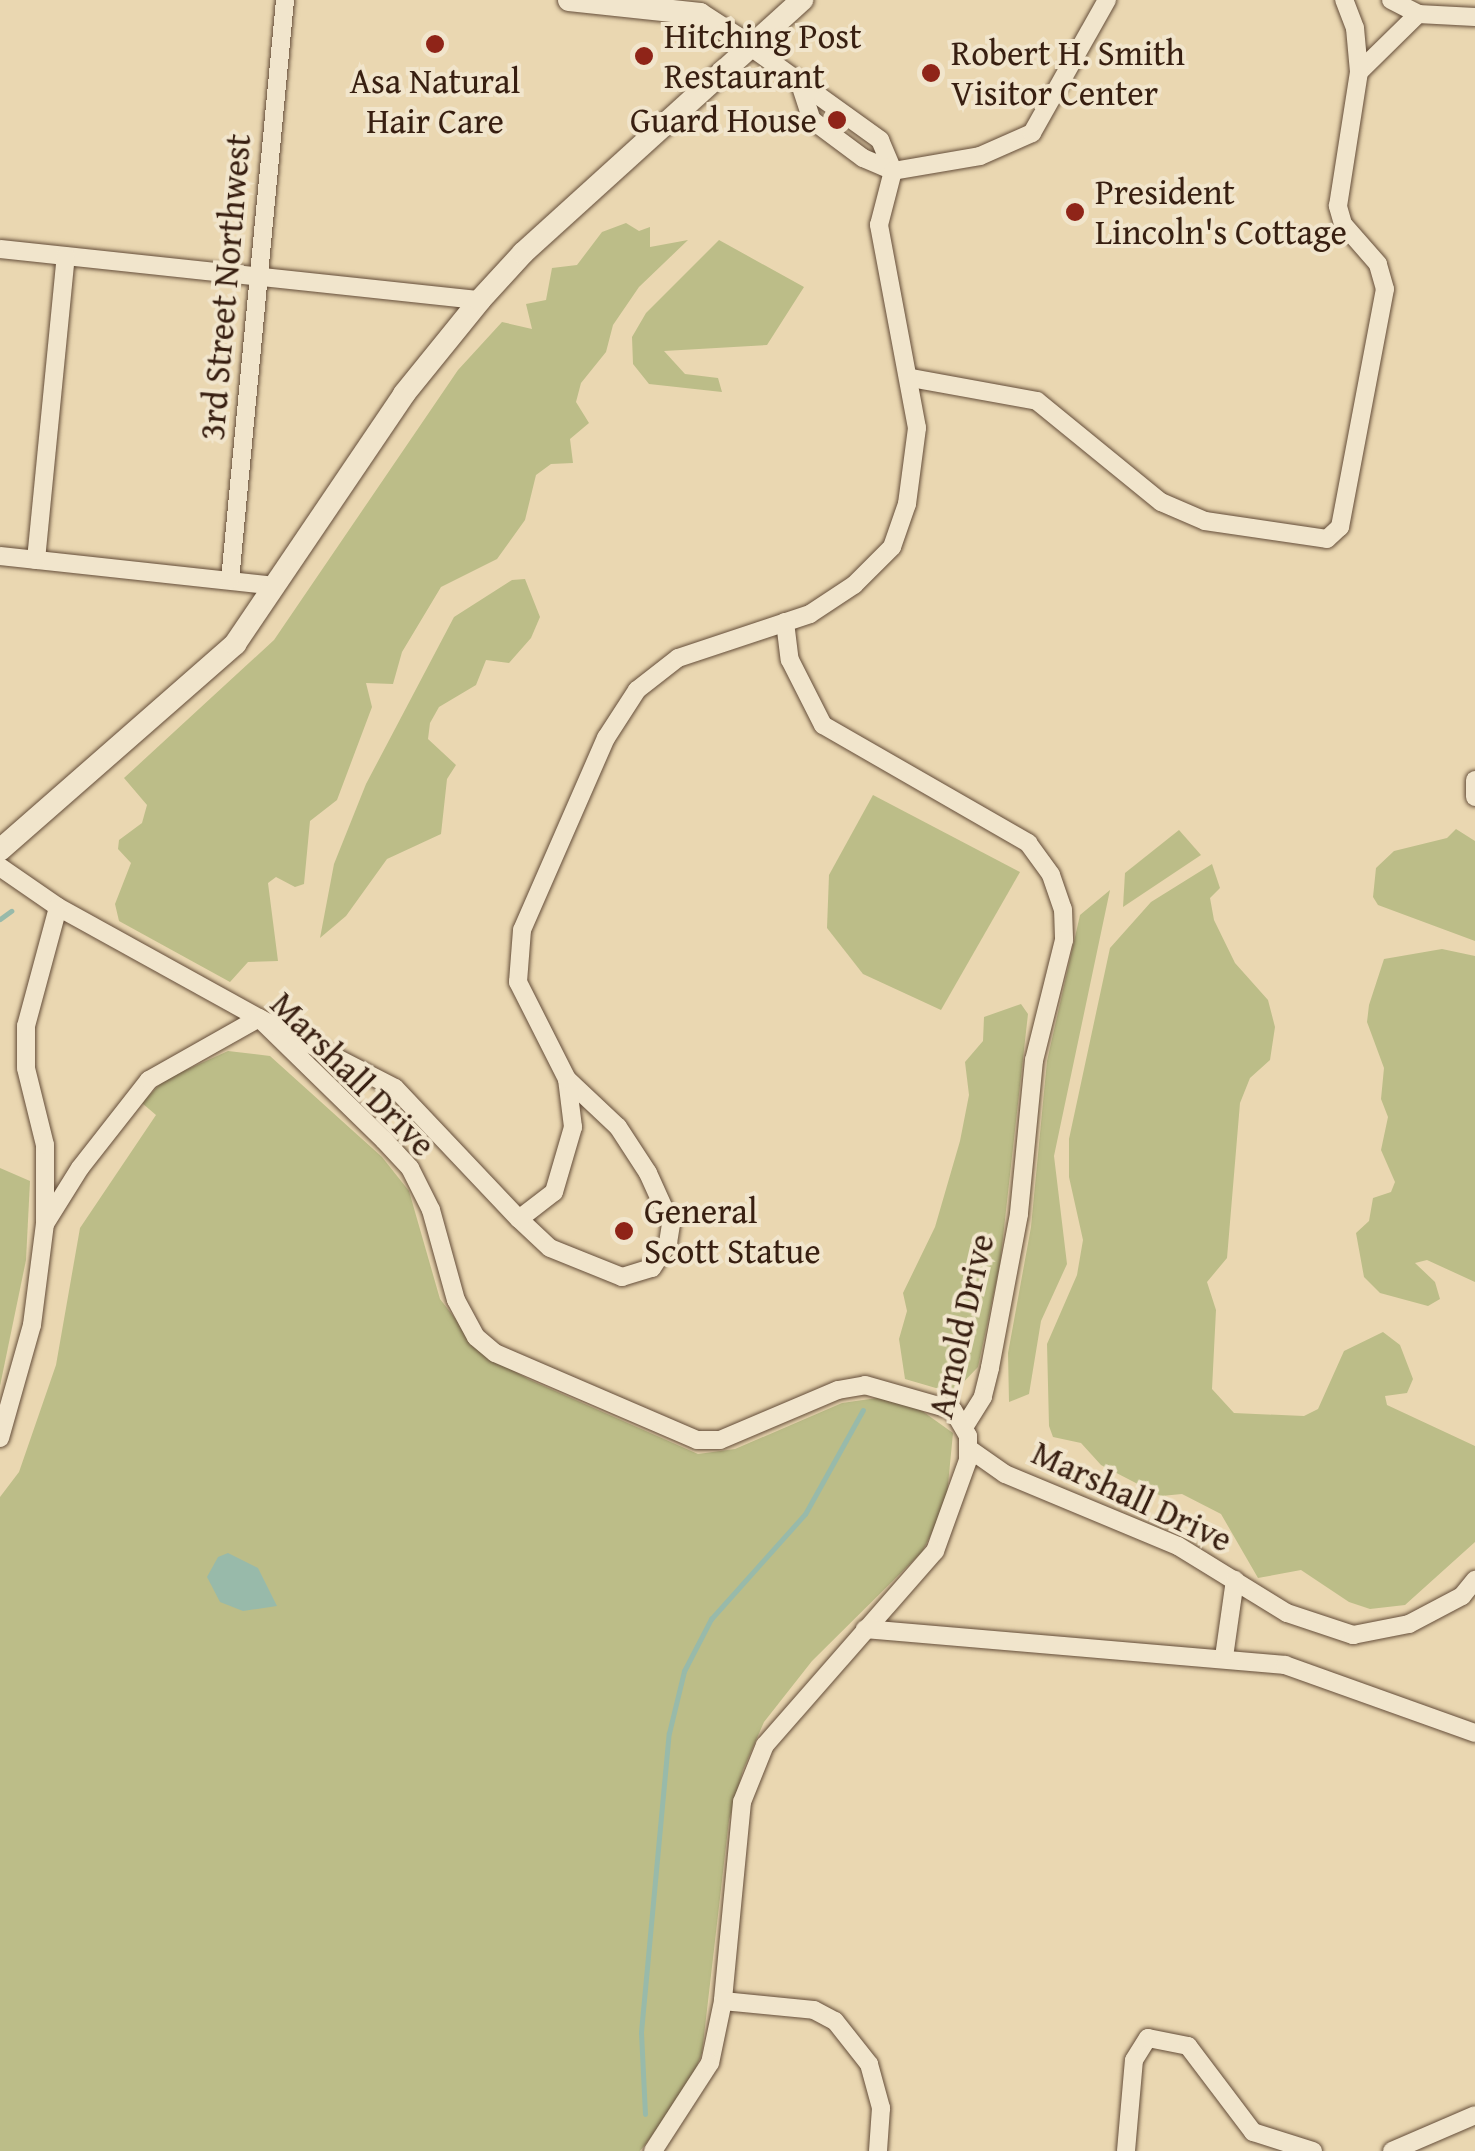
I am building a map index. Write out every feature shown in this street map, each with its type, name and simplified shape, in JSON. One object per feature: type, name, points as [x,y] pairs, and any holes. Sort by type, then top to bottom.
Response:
[{"type":"street","name":"3rd Street Northwest","points":[[230,580],[285,0]]},
{"type":"street","points":[[519,1219],[554,1192],[567,1165],[573,1127],[567,1080],[518,982],[522,930],[558,838],[637,690],[678,658],[810,614],[854,585],[892,547],[917,462],[912,378],[879,225],[894,171],[880,140],[826,96],[801,87],[712,18],[670,5],[569,0]]},
{"type":"street","points":[[0,850],[224,655],[404,394],[480,300],[748,45],[802,0]]},
{"type":"street","points":[[801,87],[812,120],[863,158],[894,171],[980,156],[1032,133],[1107,0]]},
{"type":"street","points":[[912,378],[1023,396],[1161,502],[1205,521],[1327,539],[1340,527],[1385,289],[1368,250],[1343,224],[1338,206],[1359,72],[1355,28],[1344,0]]},
{"type":"street","points":[[1392,0],[1418,14],[1472,21]]},
{"type":"street","points":[[1359,72],[1418,14]]},
{"type":"street","points":[[0,249],[480,300]]},
{"type":"street","points":[[36,560],[66,256]]},
{"type":"street","points":[[0,556],[275,586]]},
{"type":"street","name":"Arnold Drive","points":[[653,2151],[710,2063],[723,2001],[742,1802],[764,1744],[935,1551],[968,1448],[964,1427],[982,1397],[998,1330],[1020,1214],[1034,1060],[1064,940],[1063,909],[1051,875],[1028,844],[823,725],[790,660],[785,622]]},
{"type":"street","name":"Marshall Drive","points":[[0,867],[58,908],[258,1018],[410,1168],[431,1210],[456,1300],[476,1337],[495,1353],[697,1440],[720,1440],[838,1390],[865,1386],[954,1410],[964,1427]]},
{"type":"street","points":[[0,1438],[32,1325],[45,1224],[44,1145],[26,1068],[26,1026],[58,908]]},
{"type":"street","points":[[45,1224],[80,1168],[149,1080],[258,1018],[394,1088],[550,1248],[622,1277],[652,1268],[668,1243],[671,1224],[648,1173],[618,1127],[567,1080]]},
{"type":"street","name":"Marshall Drive","points":[[968,1448],[1005,1474],[1178,1546],[1235,1580],[1224,1657]]},
{"type":"street","points":[[1235,1580],[1287,1613],[1353,1635],[1409,1624],[1462,1596],[1475,1580]]},
{"type":"street","points":[[865,1630],[1224,1657],[1286,1666],[1475,1733]]},
{"type":"street","points":[[723,2001],[814,2010],[835,2021],[868,2064],[880,2108],[878,2151]]},
{"type":"street","points":[[1126,2151],[1134,2060],[1148,2038],[1188,2046],[1253,2132],[1313,2151]]},
{"type":"street","points":[[1392,2151],[1475,2115]]},
{"type":"green space","points":[[626,223],[639,231],[650,227],[650,247],[688,240],[639,287],[613,325],[606,352],[581,383],[576,402],[589,423],[570,439],[573,463],[551,464],[536,475],[525,520],[497,559],[441,587],[402,652],[393,684],[366,683],[372,707],[337,800],[310,821],[304,884],[295,887],[276,877],[268,883],[278,961],[248,962],[230,982],[119,921],[115,904],[131,863],[118,849],[119,840],[142,823],[147,805],[124,778],[274,640],[458,370],[502,322],[532,329],[526,304],[546,300],[552,268],[577,265],[602,232]]},
{"type":"green space","points":[[719,240],[804,287],[767,345],[664,351],[685,374],[718,378],[722,392],[649,384],[633,364],[632,337],[646,313]]},
{"type":"green space","points":[[525,579],[540,617],[531,638],[509,663],[486,660],[476,685],[439,707],[430,723],[428,739],[456,765],[447,779],[441,834],[387,859],[346,916],[320,938],[334,864],[366,784],[454,617],[512,580]]},
{"type":"green space","points":[[873,795],[1020,872],[941,1010],[863,974],[827,928],[829,875]]},
{"type":"green space","points":[[1456,829],[1475,841],[1475,941],[1378,905],[1373,897],[1376,868],[1394,851],[1447,838]]},
{"type":"green space","points":[[1179,830],[1201,855],[1123,907],[1125,873]]},
{"type":"green space","points":[[1212,864],[1220,888],[1210,898],[1214,920],[1235,963],[1268,1000],[1275,1027],[1270,1060],[1250,1078],[1240,1103],[1227,1258],[1207,1282],[1216,1310],[1212,1389],[1234,1413],[1304,1416],[1318,1409],[1344,1351],[1383,1332],[1400,1345],[1413,1379],[1407,1393],[1385,1396],[1387,1405],[1475,1446],[1475,1542],[1405,1605],[1370,1609],[1349,1602],[1301,1570],[1258,1578],[1221,1514],[1182,1494],[1161,1496],[1101,1465],[1081,1443],[1053,1437],[1049,1426],[1047,1344],[1077,1275],[1083,1240],[1069,1177],[1069,1139],[1110,948],[1151,902]]},
{"type":"green space","points":[[1110,890],[1054,1156],[1067,1264],[1041,1321],[1029,1394],[1009,1402],[1008,1353],[1031,1227],[1047,1061],[1080,915]]},
{"type":"green space","points":[[1442,949],[1475,956],[1475,1282],[1427,1260],[1415,1263],[1435,1282],[1440,1299],[1428,1306],[1380,1293],[1364,1277],[1356,1233],[1369,1221],[1373,1198],[1391,1192],[1395,1182],[1381,1150],[1388,1117],[1381,1099],[1384,1068],[1367,1022],[1369,1005],[1384,959]]},
{"type":"green space","points":[[1021,1004],[1028,1014],[1000,1264],[978,1367],[953,1393],[905,1379],[899,1339],[907,1311],[903,1293],[935,1227],[960,1141],[969,1095],[965,1062],[983,1041],[984,1017]]},
{"type":"green space","points":[[228,1051],[270,1056],[382,1157],[409,1191],[440,1299],[482,1353],[528,1379],[698,1454],[735,1449],[842,1403],[877,1398],[911,1403],[953,1433],[946,1505],[922,1552],[812,1661],[764,1722],[743,1770],[729,1820],[702,2053],[686,2093],[640,2151],[0,2151],[0,1497],[19,1472],[56,1365],[80,1228],[156,1115],[142,1103],[164,1080]]},
{"type":"green space","points":[[0,1168],[30,1181],[26,1260],[0,1386]]},
{"type":"shaded area","points":[[228,1553],[258,1568],[277,1606],[243,1611],[220,1602],[207,1577],[218,1557]]},
{"type":"waterway","points":[[0,919],[11,911]]},
{"type":"waterway","points":[[645,2114],[641,2032],[669,1733],[684,1671],[711,1619],[805,1514],[863,1410]]},
{"type":"place","name":"Asa Natural Hair Care","points":[[435,44]]},
{"type":"place","name":"Hitching Post Restaurant","points":[[644,56]]},
{"type":"place","name":"Robert H. Smith Visitor Center","points":[[931,73]]},
{"type":"place","name":"Guard House","points":[[837,120]]},
{"type":"place","name":"President Lincoln's Cottage","points":[[1075,212]]},
{"type":"place","name":"General Scott Statue","points":[[624,1231]]}]
